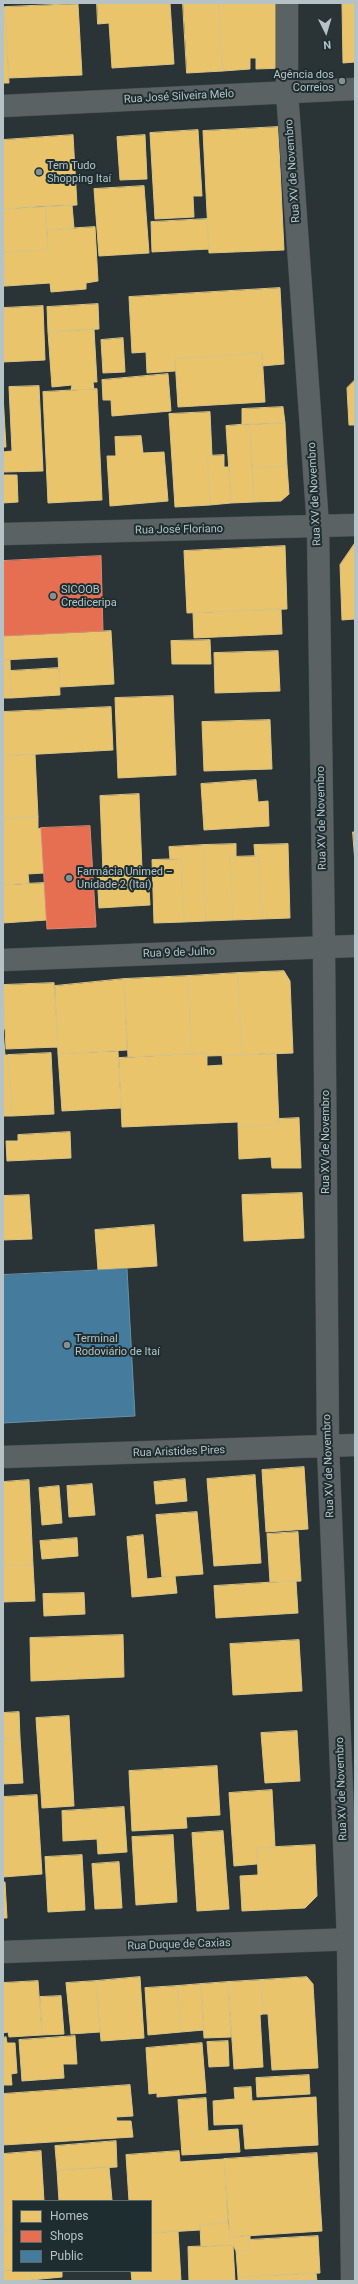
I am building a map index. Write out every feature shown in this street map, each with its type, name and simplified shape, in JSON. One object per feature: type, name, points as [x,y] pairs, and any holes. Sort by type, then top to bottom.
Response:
[{"type":"street","name":"Rua XV de Novembro","points":[[287,3],[287,92],[318,526],[324,948],[328,1446],[353,1943],[352,2281]]},
{"type":"street","name":"Rua José Silveira Melo","points":[[3,106],[355,89]]},
{"type":"street","name":"Rua José Floriano","points":[[3,534],[355,525]]},
{"type":"street","name":"Rua 9 de Julho","points":[[3,960],[355,946]]},
{"type":"street","name":"Rua Aristides Pires","points":[[3,1457],[355,1445]]},
{"type":"street","name":"Rua Duque de Caxias","points":[[3,1952],[353,1943]]},
{"type":"building: Homes","points":[[97,3],[170,3],[174,64],[112,68],[109,23],[98,24]]},
{"type":"building: Homes","points":[[183,3],[218,3],[223,71],[187,73]]},
{"type":"building: Homes","points":[[218,3],[281,3],[284,68],[256,69],[256,58],[250,58],[250,69],[223,71]]},
{"type":"building: Homes","points":[[355,3],[355,62],[343,63],[342,4]]},
{"type":"building: Homes","points":[[78,4],[82,75],[9,78],[5,7]]},
{"type":"building: Homes","points":[[3,7],[5,7],[9,83],[3,83]]},
{"type":"building: Homes","points":[[278,127],[284,250],[209,253],[203,131]]},
{"type":"building: Homes","points":[[198,130],[202,196],[193,196],[194,217],[155,219],[150,133]]},
{"type":"building: Homes","name":"Tem Tudo Shopping Itaí","points":[[73,135],[77,205],[3,209],[3,140]]},
{"type":"building: Homes","points":[[145,135],[147,179],[120,180],[117,137]]},
{"type":"building: Homes","points":[[144,186],[149,253],[99,256],[94,189]]},
{"type":"building: Homes","points":[[72,205],[74,228],[47,230],[45,206]]},
{"type":"building: Homes","points":[[45,206],[48,250],[3,252],[3,209]]},
{"type":"building: Homes","points":[[207,219],[209,249],[152,252],[151,222]]},
{"type":"building: Homes","points":[[95,227],[98,281],[86,283],[86,289],[51,292],[50,283],[6,286],[4,252],[48,250],[47,230]]},
{"type":"building: Homes","points":[[4,252],[6,286],[3,286]]},
{"type":"building: Homes","points":[[280,288],[284,364],[262,366],[262,353],[175,359],[175,371],[147,373],[146,352],[132,353],[129,297]]},
{"type":"building: Homes","points":[[98,304],[99,329],[48,332],[47,307]]},
{"type":"building: Homes","points":[[43,306],[45,360],[3,362],[3,308]]},
{"type":"building: Homes","points":[[94,329],[97,382],[93,382],[94,389],[71,390],[72,385],[52,387],[48,332]]},
{"type":"building: Homes","points":[[123,338],[125,372],[103,373],[101,340]]},
{"type":"building: Homes","points":[[262,353],[265,402],[178,407],[175,359]]},
{"type":"building: Homes","points":[[168,374],[171,411],[112,416],[111,400],[103,400],[102,380]]},
{"type":"building: Homes","points":[[355,380],[355,425],[349,425],[347,388]]},
{"type":"building: Homes","points":[[39,386],[43,471],[3,472],[3,452],[12,451],[9,387]]},
{"type":"building: Homes","points":[[97,389],[102,500],[48,503],[43,392]]},
{"type":"building: Homes","points":[[3,395],[6,447],[3,447]]},
{"type":"building: Homes","points":[[283,407],[285,423],[242,425],[242,409]]},
{"type":"building: Homes","points":[[210,412],[212,456],[207,456],[210,505],[175,507],[169,414]]},
{"type":"building: Homes","points":[[285,423],[287,466],[252,468],[250,424]]},
{"type":"building: Homes","points":[[250,424],[254,502],[231,503],[226,426]]},
{"type":"building: Homes","points":[[141,436],[143,453],[164,452],[168,501],[110,506],[107,456],[116,456],[115,437]]},
{"type":"building: Homes","points":[[224,455],[224,467],[229,467],[231,503],[210,505],[207,456]]},
{"type":"building: Homes","points":[[287,466],[289,494],[281,501],[254,502],[252,468]]},
{"type":"building: Homes","points":[[3,475],[17,475],[18,502],[3,503]]},
{"type":"building: Homes","points":[[355,543],[355,619],[342,620],[340,565]]},
{"type":"building: Homes","points":[[285,546],[287,609],[187,613],[184,551]]},
{"type":"building: Homes","points":[[281,609],[282,634],[194,638],[193,613]]},
{"type":"building: Homes","points":[[111,631],[114,684],[60,687],[58,657],[3,660],[3,636]]},
{"type":"building: Homes","points":[[210,640],[211,664],[172,664],[171,641]]},
{"type":"building: Homes","points":[[278,651],[280,691],[215,693],[214,653]]},
{"type":"building: Homes","points":[[3,660],[10,660],[11,698],[3,698]]},
{"type":"building: Homes","points":[[59,668],[60,695],[11,698],[10,671]]},
{"type":"building: Homes","points":[[173,696],[176,775],[118,778],[115,698]]},
{"type":"building: Homes","points":[[111,707],[113,750],[3,756],[3,712]]},
{"type":"building: Homes","points":[[270,720],[272,769],[204,771],[202,722]]},
{"type":"building: Homes","points":[[35,754],[38,817],[3,819],[3,756]]},
{"type":"building: Homes","points":[[256,780],[258,802],[268,801],[269,826],[204,830],[201,784]]},
{"type":"building: Homes","points":[[139,794],[142,870],[103,872],[100,796]]},
{"type":"building: Homes","points":[[38,817],[38,829],[41,828],[44,873],[28,874],[29,883],[3,885],[3,819]]},
{"type":"building: Homes","points":[[353,832],[355,832],[355,862]]},
{"type":"building: Homes","points":[[236,844],[236,857],[230,857],[233,920],[206,921],[203,845]]},
{"type":"building: Homes","points":[[288,844],[290,918],[262,919],[259,856],[255,856],[254,845]]},
{"type":"building: Homes","points":[[203,845],[206,921],[184,922],[181,859],[170,859],[169,847]]},
{"type":"building: Homes","points":[[259,856],[262,919],[233,920],[230,857]]},
{"type":"building: Homes","points":[[181,859],[184,922],[154,923],[152,860]]},
{"type":"building: Homes","points":[[148,870],[150,905],[99,908],[97,873]]},
{"type":"building: Homes","points":[[44,883],[47,920],[3,923],[3,885]]},
{"type":"building: Homes","points":[[284,971],[290,981],[293,1053],[242,1055],[238,973]]},
{"type":"building: Homes","points":[[238,973],[242,1055],[207,1056],[207,1053],[192,1054],[188,976]]},
{"type":"building: Homes","points":[[188,976],[192,1054],[128,1057],[124,979]]},
{"type":"building: Homes","points":[[124,979],[127,1050],[58,1054],[55,986]]},
{"type":"building: Homes","points":[[54,983],[58,1047],[6,1049],[3,985]]},
{"type":"building: Homes","points":[[3,984],[5,1029],[3,1029]]},
{"type":"building: Homes","points":[[3,1029],[5,1055],[3,1055]]},
{"type":"building: Homes","points":[[118,1051],[121,1108],[62,1111],[58,1054]]},
{"type":"building: Homes","points":[[51,1053],[54,1114],[12,1116],[8,1055]]},
{"type":"building: Homes","points":[[207,1053],[207,1066],[223,1065],[222,1056],[276,1053],[279,1125],[238,1127],[238,1122],[122,1127],[119,1058]]},
{"type":"building: Homes","points":[[3,1055],[8,1055],[12,1116],[3,1116]]},
{"type":"building: Homes","points":[[299,1118],[301,1168],[272,1168],[271,1157],[239,1159],[238,1127],[279,1125],[279,1119]]},
{"type":"building: Homes","points":[[70,1132],[71,1158],[7,1161],[6,1141],[18,1141],[18,1135]]},
{"type":"building: Homes","points":[[302,1193],[304,1238],[244,1241],[242,1195]]},
{"type":"building: Homes","points":[[29,1195],[32,1239],[3,1240],[3,1196]]},
{"type":"building: Homes","points":[[154,1225],[157,1266],[98,1270],[95,1230]]},
{"type":"building: Homes","points":[[304,1467],[308,1529],[266,1532],[262,1470]]},
{"type":"building: Homes","points":[[255,1475],[261,1563],[214,1566],[207,1479]]},
{"type":"building: Homes","points":[[185,1479],[187,1501],[156,1504],[154,1482]]},
{"type":"building: Homes","points":[[29,1480],[33,1565],[3,1566],[3,1482]]},
{"type":"building: Homes","points":[[92,1484],[95,1515],[69,1517],[67,1486]]},
{"type":"building: Homes","points":[[59,1486],[62,1523],[42,1525],[39,1488]]},
{"type":"building: Homes","points":[[197,1512],[203,1574],[162,1577],[156,1515]]},
{"type":"building: Homes","points":[[298,1532],[301,1581],[270,1582],[267,1534]]},
{"type":"building: Homes","points":[[143,1535],[147,1579],[175,1576],[177,1593],[132,1597],[127,1537]]},
{"type":"building: Homes","points":[[77,1538],[78,1556],[42,1559],[40,1541]]},
{"type":"building: Homes","points":[[33,1565],[35,1601],[3,1602],[3,1566]]},
{"type":"building: Homes","points":[[296,1581],[298,1613],[216,1618],[214,1586]]},
{"type":"building: Homes","points":[[84,1593],[85,1614],[44,1616],[43,1594]]},
{"type":"building: Homes","points":[[123,1635],[124,1677],[31,1681],[30,1638]]},
{"type":"building: Homes","points":[[299,1640],[302,1691],[233,1695],[230,1644]]},
{"type":"building: Homes","points":[[19,1712],[20,1738],[3,1739],[3,1713]]},
{"type":"building: Homes","points":[[69,1716],[74,1806],[42,1808],[36,1718]]},
{"type":"building: Homes","points":[[297,1731],[300,1781],[265,1783],[261,1733]]},
{"type":"building: Homes","points":[[20,1738],[23,1783],[3,1784],[3,1739]]},
{"type":"building: Homes","points":[[217,1766],[220,1815],[186,1817],[187,1828],[132,1831],[129,1771]]},
{"type":"building: Homes","points":[[272,1790],[275,1847],[257,1848],[257,1864],[234,1866],[229,1793]]},
{"type":"building: Homes","points":[[37,1795],[42,1874],[3,1877],[3,1797]]},
{"type":"building: Homes","points":[[124,1807],[127,1852],[98,1854],[97,1839],[63,1841],[62,1811]]},
{"type":"building: Homes","points":[[223,1831],[229,1909],[197,1911],[192,1833]]},
{"type":"building: Homes","points":[[173,1835],[177,1902],[136,1905],[132,1837]]},
{"type":"building: Homes","points":[[315,1845],[317,1896],[305,1908],[242,1911],[240,1876],[258,1875],[257,1848]]},
{"type":"building: Homes","points":[[82,1855],[85,1910],[48,1912],[45,1857]]},
{"type":"building: Homes","points":[[119,1862],[122,1908],[95,1909],[92,1864]]},
{"type":"building: Homes","points":[[3,1882],[5,1882],[7,1918],[3,1918]]},
{"type":"building: Homes","points":[[140,1977],[144,2038],[101,2041],[96,1981]]},
{"type":"building: Homes","points":[[307,1977],[313,1984],[318,2068],[272,2070],[268,2014],[263,2014],[261,1980]]},
{"type":"building: Homes","points":[[261,1980],[263,2014],[260,2015],[263,2067],[234,2069],[228,1982]]},
{"type":"building: Homes","points":[[38,1981],[42,2035],[9,2037],[8,2032],[3,2033],[3,1983]]},
{"type":"building: Homes","points":[[96,1981],[100,2032],[71,2034],[66,1983]]},
{"type":"building: Homes","points":[[228,1982],[231,2037],[204,2038],[201,1984]]},
{"type":"building: Homes","points":[[201,1984],[204,2030],[181,2032],[177,1986]]},
{"type":"building: Homes","points":[[177,1986],[181,2032],[148,2035],[145,1988]]},
{"type":"building: Homes","points":[[61,1996],[64,2034],[42,2035],[40,1997]]},
{"type":"building: Homes","points":[[75,2036],[77,2064],[63,2064],[64,2078],[22,2081],[19,2040]]},
{"type":"building: Homes","points":[[6,2037],[7,2043],[15,2043],[17,2073],[11,2074],[12,2085],[3,2085],[3,2038]]},
{"type":"building: Homes","points":[[228,2041],[229,2066],[209,2067],[207,2042]]},
{"type":"building: Homes","points":[[202,2043],[206,2093],[157,2097],[157,2093],[149,2094],[146,2048]]},
{"type":"building: Homes","points":[[309,2075],[310,2094],[257,2097],[256,2078]]},
{"type":"building: Homes","points":[[130,2085],[133,2116],[116,2117],[117,2121],[131,2121],[133,2137],[3,2145],[3,2094]]},
{"type":"building: Homes","points":[[251,2087],[252,2101],[316,2097],[318,2145],[245,2149],[243,2124],[214,2125],[213,2101],[235,2099],[234,2088]]},
{"type":"building: Homes","points":[[206,2098],[208,2131],[238,2129],[240,2152],[182,2155],[178,2100]]},
{"type":"building: Homes","points":[[116,2141],[117,2167],[57,2170],[55,2146]]},
{"type":"building: Homes","points":[[41,2151],[44,2200],[12,2200],[12,2230],[3,2231],[3,2154]]},
{"type":"building: Homes","points":[[179,2151],[180,2162],[224,2159],[228,2223],[200,2225],[200,2230],[152,2233],[152,2200],[129,2200],[126,2155]]},
{"type":"building: Homes","points":[[317,2153],[322,2231],[230,2237],[224,2159]]},
{"type":"building: Homes","points":[[109,2167],[112,2200],[59,2200],[57,2170]]},
{"type":"building: Homes","points":[[228,2223],[230,2237],[250,2235],[250,2240],[248,2240],[249,2251],[236,2251],[233,2245],[201,2247],[200,2225]]},
{"type":"building: Homes","points":[[12,2230],[12,2270],[3,2270],[3,2231]]},
{"type":"building: Homes","points":[[178,2231],[181,2281],[132,2281],[131,2272],[152,2272],[152,2233]]},
{"type":"building: Homes","points":[[318,2236],[320,2273],[238,2277],[236,2251],[249,2251],[248,2240]]},
{"type":"building: Homes","points":[[233,2245],[235,2281],[189,2281],[188,2247]]},
{"type":"building: Homes","points":[[3,2270],[12,2270],[12,2272],[31,2272],[31,2281],[3,2281]]},
{"type":"building: Homes","points":[[31,2272],[62,2272],[62,2277],[31,2280]]},
{"type":"building: Homes","points":[[316,2273],[317,2281],[238,2281],[238,2277]]},
{"type":"building: Shops","name":"SICOOB Crediceripa","points":[[101,556],[103,631],[3,636],[3,561]]},
{"type":"building: Shops","name":"Farmácia Unimed – Unidade 2 (Itaí)","points":[[90,826],[96,927],[47,929],[41,828]]},
{"type":"building: Public","name":"Terminal Rodoviário de Itaí","points":[[127,1269],[135,1416],[3,1423],[3,1275]]},
{"type":"place","name":"Agência dos Correios","points":[[342,81]]},
{"type":"place","name":"Tem Tudo Shopping Itaí","points":[[39,172]]},
{"type":"place","name":"SICOOB Crediceripa","points":[[53,596]]},
{"type":"place","name":"Farmácia Unimed – Unidade 2 (Itaí)","points":[[69,878]]},
{"type":"place","name":"Terminal Rodoviário de Itaí","points":[[67,1345]]}]
